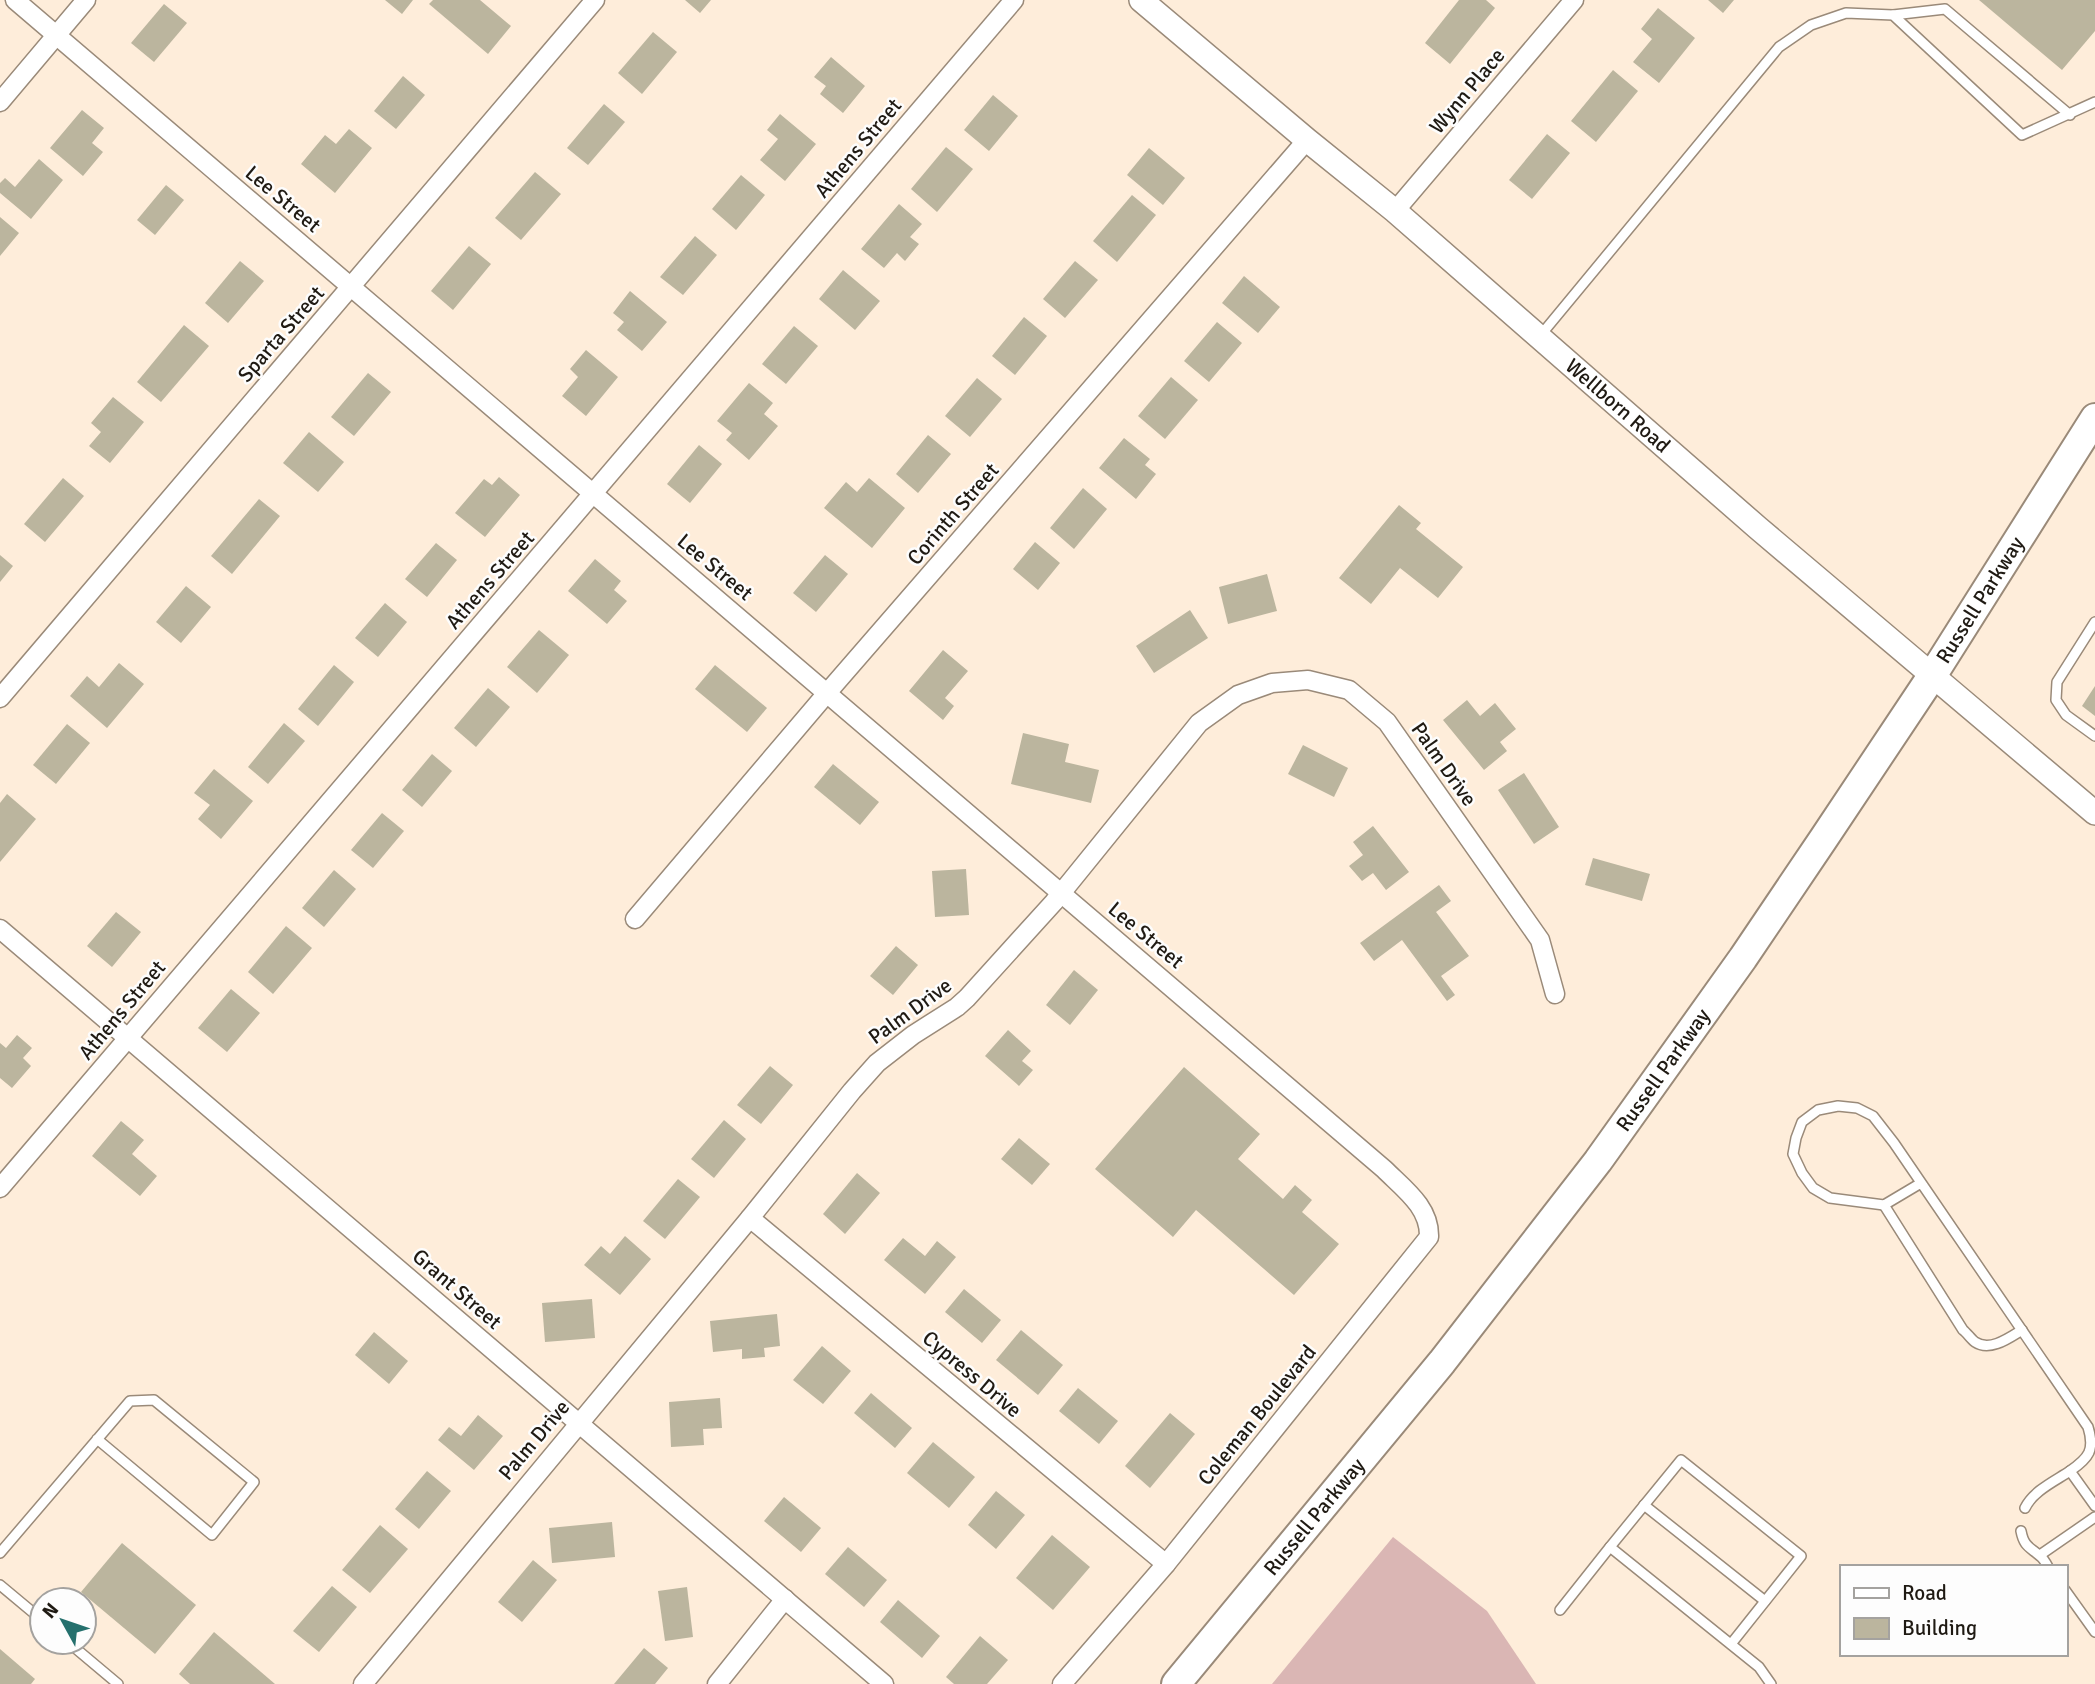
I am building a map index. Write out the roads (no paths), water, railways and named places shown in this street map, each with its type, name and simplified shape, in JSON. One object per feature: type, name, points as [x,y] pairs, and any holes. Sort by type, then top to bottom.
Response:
[{"type":"main road","name":"Russell Parkway","points":[[1176,1684],[1442,1362],[1598,1161],[1743,958],[1932,676],[2095,418]]},
{"type":"street","name":"Lee Street","points":[[15,0],[1384,1168]]},
{"type":"street","points":[[0,102],[86,0]]},
{"type":"street","name":"Sparta Street","points":[[0,698],[595,0]]},
{"type":"street","name":"Athens Street","points":[[0,1188],[1014,0]]},
{"type":"street","name":"Wellborn Road","points":[[1141,0],[1395,211],[1758,528],[2095,813]]},
{"type":"street","name":"Wynn Place","points":[[1395,211],[1574,0]]},
{"type":"street","name":"Corinth Street","points":[[635,919],[827,693],[1307,140]]},
{"type":"street","name":"Palm Drive","points":[[363,1684],[750,1219],[852,1091],[877,1063],[967,998],[1062,893],[1199,723],[1238,695],[1272,683],[1308,680],[1349,690],[1387,722],[1540,940],[1555,994]]},
{"type":"street","name":"Grant Street","points":[[0,929],[884,1684]]},
{"type":"street","name":"Coleman Boulevard","points":[[1062,1684],[1166,1564],[1429,1237],[1430,1224],[1421,1206],[1384,1168]]},
{"type":"street","name":"Cypress Drive","points":[[750,1219],[1166,1564]]},
{"type":"street","points":[[717,1684],[785,1599]]},
{"type":"lane","points":[[1539,337],[1779,47],[1811,25],[1846,13],[1893,15],[1945,9],[2070,114]]},
{"type":"lane","points":[[1893,15],[2022,135],[2095,102]]},
{"type":"lane","points":[[2095,622],[2057,682],[2056,701],[2066,715],[2095,736]]},
{"type":"lane","points":[[1921,1183],[1884,1205],[1830,1198],[1813,1188],[1793,1154],[1802,1122],[1818,1110],[1838,1106],[1857,1108],[1873,1116],[1921,1183],[2088,1427],[2093,1438],[2092,1450],[2085,1461],[2038,1492],[2025,1508]]},
{"type":"lane","points":[[1884,1205],[1964,1330],[1976,1343],[2001,1343],[2022,1330]]},
{"type":"lane","points":[[0,1553],[97,1439],[130,1401],[153,1400],[254,1482],[212,1535],[97,1439]]},
{"type":"lane","points":[[1560,1610],[1681,1460],[1801,1556],[1731,1644]]},
{"type":"lane","points":[[2070,1471],[2095,1506]]},
{"type":"lane","points":[[1644,1505],[1765,1601]]},
{"type":"lane","points":[[2040,1555],[2095,1517]]},
{"type":"lane","points":[[2021,1531],[2023,1540],[2047,1565]]},
{"type":"lane","points":[[1611,1547],[1759,1667],[1771,1684]]},
{"type":"lane","points":[[0,1585],[28,1608]]},
{"type":"lane","points":[[2067,1593],[2095,1632]]},
{"type":"lane","points":[[85,1656],[118,1684]]}]
